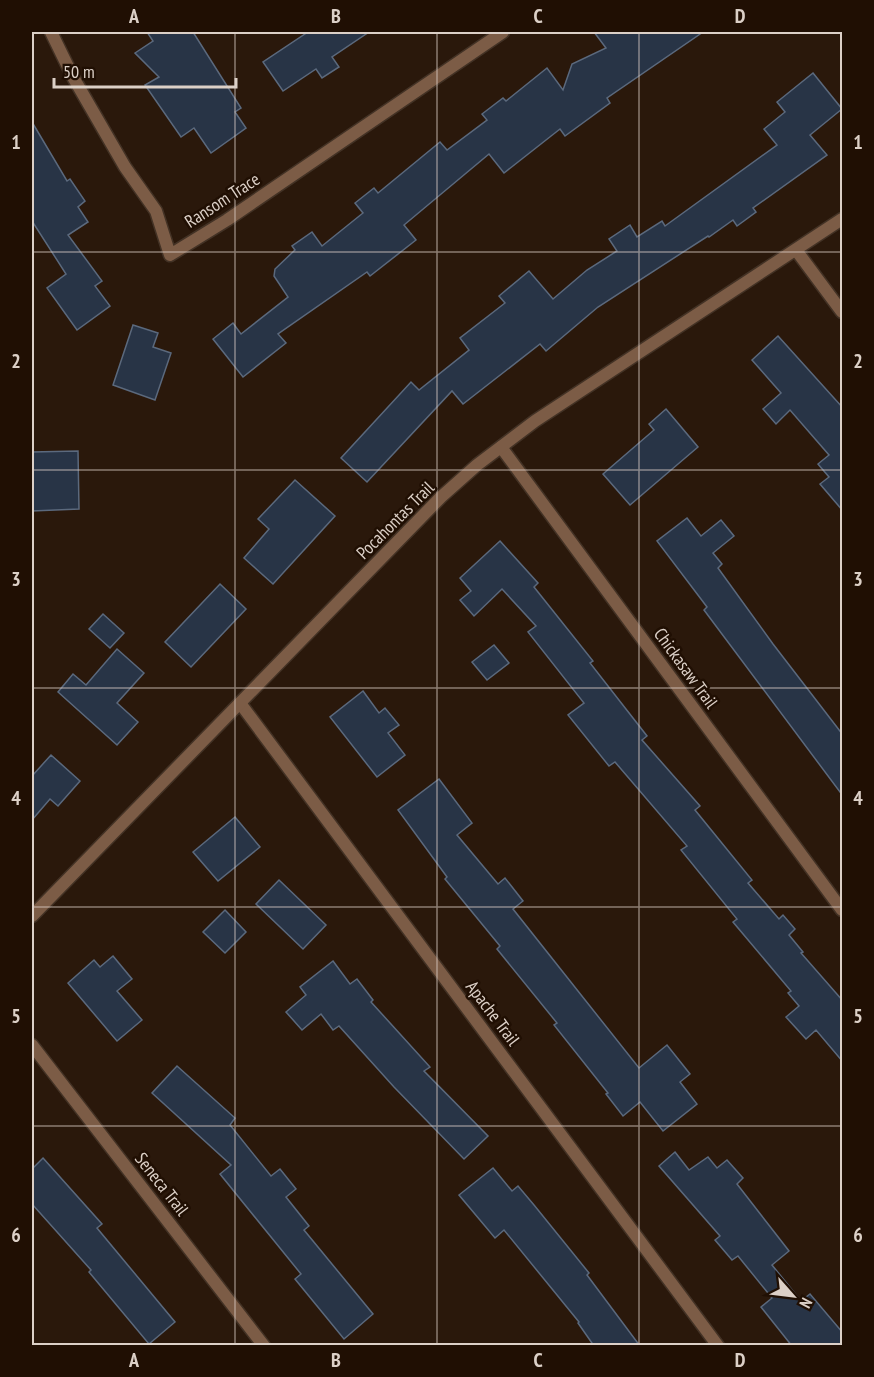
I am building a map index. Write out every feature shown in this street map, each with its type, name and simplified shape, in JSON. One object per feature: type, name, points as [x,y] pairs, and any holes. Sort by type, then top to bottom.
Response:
[{"type":"street","name":"Ransom Trace","points":[[51,32],[73,77],[125,167],[156,212],[170,255],[227,220],[503,32]]},
{"type":"street","name":"Pocahontas Trail","points":[[32,916],[441,497],[477,465],[535,421],[843,219]]},
{"type":"street","points":[[796,250],[843,312]]},
{"type":"street","name":"Chickasaw Trail","points":[[501,447],[843,910]]},
{"type":"street","name":"Apache Trail","points":[[240,703],[718,1346]]},
{"type":"street","name":"Seneca Trail","points":[[32,1045],[264,1346]]},
{"type":"building","points":[[147,32],[193,32],[241,108],[235,112],[246,128],[211,153],[194,128],[181,137],[145,85],[159,77],[135,53],[153,41]]},
{"type":"building","points":[[308,32],[369,32],[332,57],[339,67],[322,78],[316,69],[283,91],[263,62]]},
{"type":"building","points":[[594,32],[703,32],[607,98],[610,103],[565,136],[560,129],[504,173],[489,154],[404,225],[416,240],[370,276],[367,272],[278,334],[286,343],[243,377],[213,339],[233,323],[241,334],[288,297],[274,276],[275,269],[295,250],[292,246],[312,232],[322,246],[363,213],[355,203],[374,188],[378,193],[440,142],[447,150],[487,120],[482,114],[503,98],[506,101],[547,68],[563,90],[572,64],[606,48]]},
{"type":"building","points":[[813,73],[842,109],[810,135],[827,155],[753,208],[756,212],[737,226],[733,220],[598,307],[546,351],[540,344],[463,404],[452,391],[367,482],[341,458],[411,382],[419,390],[469,350],[460,338],[505,303],[499,296],[529,271],[553,299],[587,270],[617,251],[609,239],[630,225],[637,237],[662,221],[665,226],[777,145],[764,129],[785,112],[777,102]]},
{"type":"building","points":[[32,122],[67,181],[70,179],[85,201],[78,207],[88,222],[68,235],[102,281],[95,286],[110,306],[77,330],[47,288],[66,274],[32,221]]},
{"type":"building","points":[[133,325],[158,333],[153,347],[171,353],[155,400],[113,385]]},
{"type":"building","points":[[778,336],[843,408],[843,511],[820,484],[829,477],[818,464],[829,455],[790,410],[776,424],[763,409],[781,393],[752,360]]},
{"type":"building","points":[[666,409],[698,447],[630,505],[603,474],[654,430],[649,424]]},
{"type":"building","points":[[78,451],[79,509],[32,511],[32,452]]},
{"type":"building","points":[[295,480],[335,516],[273,584],[244,558],[269,529],[258,519]]},
{"type":"building","points":[[687,518],[701,536],[721,520],[734,536],[713,553],[722,564],[718,568],[843,735],[843,796],[704,610],[707,607],[657,541]]},
{"type":"building","points":[[500,541],[538,583],[534,587],[593,661],[590,663],[647,736],[642,740],[700,806],[695,810],[752,880],[748,883],[779,919],[783,915],[795,929],[789,935],[803,952],[801,953],[843,1001],[843,1062],[816,1030],[806,1039],[786,1017],[799,1006],[788,993],[791,991],[733,922],[737,919],[681,850],[687,846],[615,762],[609,766],[568,715],[584,703],[528,632],[536,626],[502,589],[474,616],[460,600],[471,591],[460,578]]},
{"type":"building","points":[[220,584],[246,609],[191,667],[165,642]]},
{"type":"building","points":[[103,614],[124,633],[110,648],[89,629]]},
{"type":"building","points":[[494,645],[509,663],[487,680],[472,662]]},
{"type":"building","points":[[117,649],[144,673],[117,703],[138,722],[117,745],[58,692],[73,674],[86,685]]},
{"type":"building","points":[[363,691],[379,713],[385,708],[399,725],[388,733],[405,755],[377,777],[330,717]]},
{"type":"building","points":[[51,755],[80,781],[58,806],[50,799],[32,820],[32,776]]},
{"type":"building","points":[[439,779],[472,823],[457,835],[498,884],[505,878],[523,901],[513,909],[639,1068],[667,1045],[690,1074],[680,1082],[697,1104],[663,1131],[640,1102],[623,1116],[606,1094],[608,1093],[554,1025],[557,1023],[497,949],[500,946],[445,879],[447,877],[398,810]]},
{"type":"building","points":[[235,817],[260,847],[218,881],[193,852]]},
{"type":"building","points":[[279,880],[326,925],[303,949],[256,904]]},
{"type":"building","points":[[225,910],[246,932],[225,953],[203,932]]},
{"type":"building","points":[[113,956],[132,979],[117,991],[142,1020],[117,1041],[68,983],[94,960],[100,967]]},
{"type":"building","points":[[333,961],[350,984],[357,979],[373,1000],[371,1002],[430,1067],[424,1071],[488,1136],[464,1159],[339,1026],[333,1030],[321,1014],[302,1030],[286,1012],[306,995],[300,987]]},
{"type":"building","points":[[177,1066],[235,1118],[230,1125],[271,1176],[280,1169],[296,1189],[286,1197],[309,1226],[304,1230],[373,1314],[344,1339],[295,1279],[301,1274],[220,1174],[231,1165],[152,1093]]},
{"type":"building","points":[[675,1152],[689,1170],[708,1157],[717,1168],[727,1160],[743,1178],[737,1184],[789,1251],[772,1265],[801,1301],[810,1294],[843,1333],[843,1346],[792,1346],[761,1307],[772,1298],[738,1256],[732,1260],[715,1240],[720,1236],[659,1166]]},
{"type":"building","points":[[43,1158],[102,1224],[97,1228],[175,1322],[149,1344],[89,1272],[91,1270],[32,1204],[32,1169]]},
{"type":"building","points":[[493,1168],[512,1191],[518,1186],[534,1205],[589,1273],[587,1275],[640,1346],[594,1346],[579,1322],[504,1230],[495,1238],[459,1195]]}]
